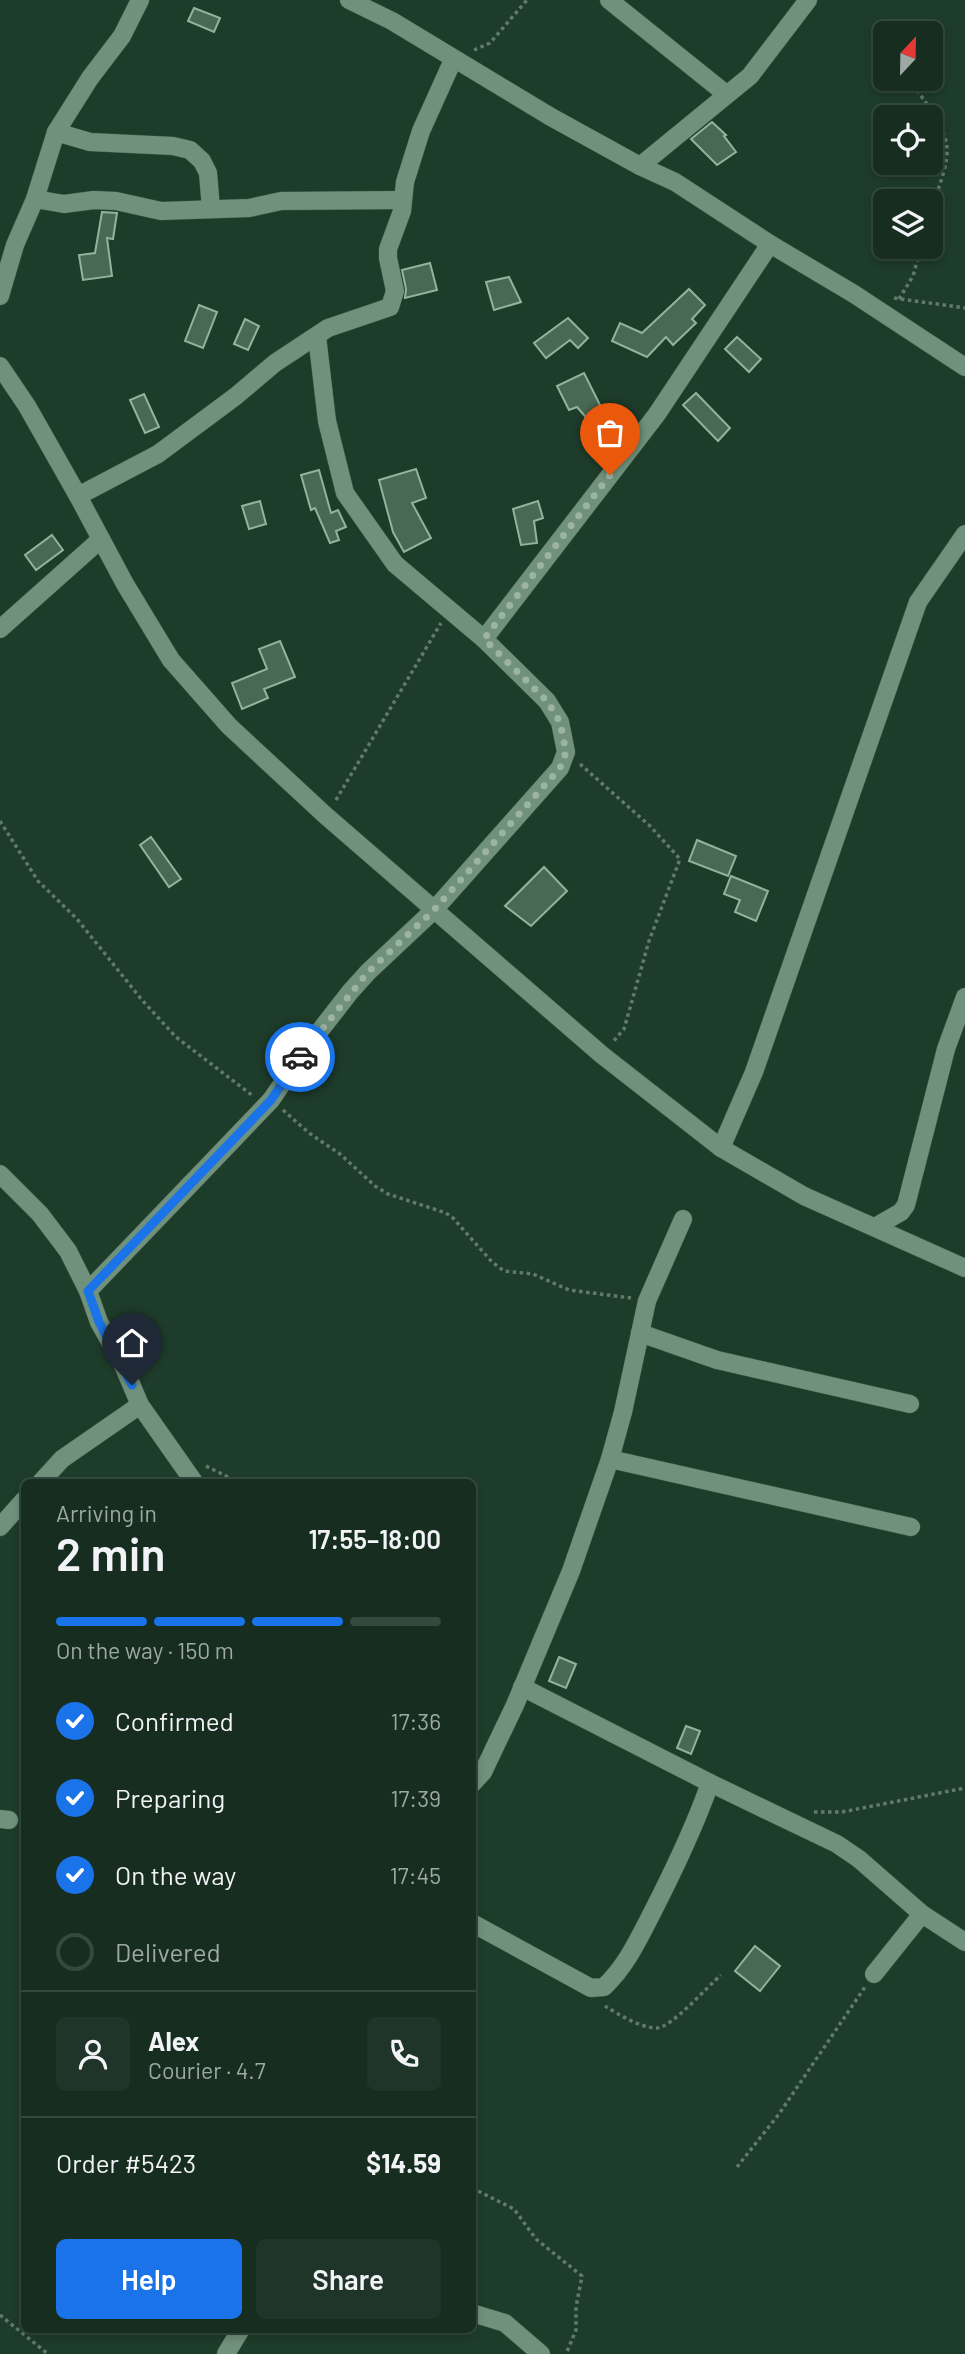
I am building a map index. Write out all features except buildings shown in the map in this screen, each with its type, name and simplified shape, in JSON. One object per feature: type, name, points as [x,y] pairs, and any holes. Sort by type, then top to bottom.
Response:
[{"type":"street","points":[[0,296],[15,245],[35,198],[56,132],[90,78],[122,36],[140,0]]},
{"type":"street","points":[[349,0],[392,21],[457,62],[640,166],[675,182],[770,244],[854,294],[965,368]]},
{"type":"street","points":[[640,166],[750,76],[808,0]]},
{"type":"street","points":[[615,2],[726,94]]},
{"type":"street","points":[[78,496],[158,454],[236,396],[275,363],[328,328],[390,307],[395,291],[388,249],[402,211],[411,161],[421,131],[457,62]]},
{"type":"street","points":[[56,132],[90,142],[173,146],[190,150],[202,161],[208,173],[211,209]]},
{"type":"street","points":[[35,198],[64,204],[94,200],[116,201],[161,211],[249,208],[289,201],[402,200]]},
{"type":"street","points":[[484,639],[657,414],[770,244]]},
{"type":"street","points":[[88,1291],[271,1100],[350,992],[434,910],[560,768],[566,752],[560,722],[547,701],[484,639],[395,564],[345,493],[327,421],[317,336]]},
{"type":"street","points":[[0,366],[171,660],[229,726],[326,815],[602,1055],[721,1148],[804,1196],[965,1268]]},
{"type":"street","points":[[721,1148],[754,1072],[918,602],[965,534]]},
{"type":"street","points":[[0,629],[101,539]]},
{"type":"street","points":[[875,1227],[901,1212],[906,1205],[946,1049],[965,997]]},
{"type":"street","points":[[0,1174],[40,1214],[68,1251],[88,1291],[99,1322],[141,1405],[192,1479]]},
{"type":"street","points":[[476,1780],[483,1772],[571,1571],[610,1459],[647,1301],[682,1219]]},
{"type":"street","points":[[640,1333],[717,1360],[910,1404]]},
{"type":"street","points":[[44,1479],[62,1459],[141,1405]]},
{"type":"street","points":[[610,1459],[911,1527]]},
{"type":"street","points":[[0,1527],[21,1503]]},
{"type":"street","points":[[522,1686],[710,1783],[837,1844],[859,1859],[922,1914],[965,1942]]},
{"type":"street","points":[[476,1925],[591,1988],[604,1987],[624,1966],[675,1870],[710,1783]]},
{"type":"street","points":[[874,1973],[922,1914]]},
{"type":"street","points":[[476,2314],[505,2323],[541,2354]]},
{"type":"street","points":[[226,2354],[239,2333]]},
{"type":"path","points":[[457,62],[477,48],[490,43],[527,0]]},
{"type":"path","points":[[918,91],[947,138],[948,154],[937,189]]},
{"type":"path","points":[[899,299],[913,276],[918,259]]},
{"type":"path","points":[[887,298],[965,307]]},
{"type":"path","points":[[326,815],[346,786],[449,609]]},
{"type":"path","points":[[566,752],[650,826],[680,859],[679,868],[649,941],[624,1029],[602,1055]]},
{"type":"path","points":[[0,821],[38,881],[77,919],[142,1000],[176,1037],[246,1092],[258,1100],[271,1100],[388,1194],[446,1213],[492,1262],[505,1271],[533,1274],[569,1290],[647,1301]]},
{"type":"path","points":[[776,1813],[842,1812],[965,1788]]},
{"type":"path","points":[[737,2166],[779,2114],[874,1973]]},
{"type":"path","points":[[599,2002],[616,2013],[649,2027],[660,2028],[673,2020],[721,1975]]},
{"type":"path","points":[[476,2190],[514,2209],[536,2239],[582,2276],[576,2307],[576,2330],[566,2354]]},
{"type":"path","points":[[0,2315],[21,2332]]},
{"type":"path","points":[[22,2333],[48,2354]]},
{"type":"way so far","points":[[300,1057],[350,992],[434,910],[560,768],[566,752],[560,722],[547,701],[484,639],[610,475]]},
{"type":"route","points":[[132,1385],[99,1322],[88,1291],[271,1100],[300,1057]]}]
